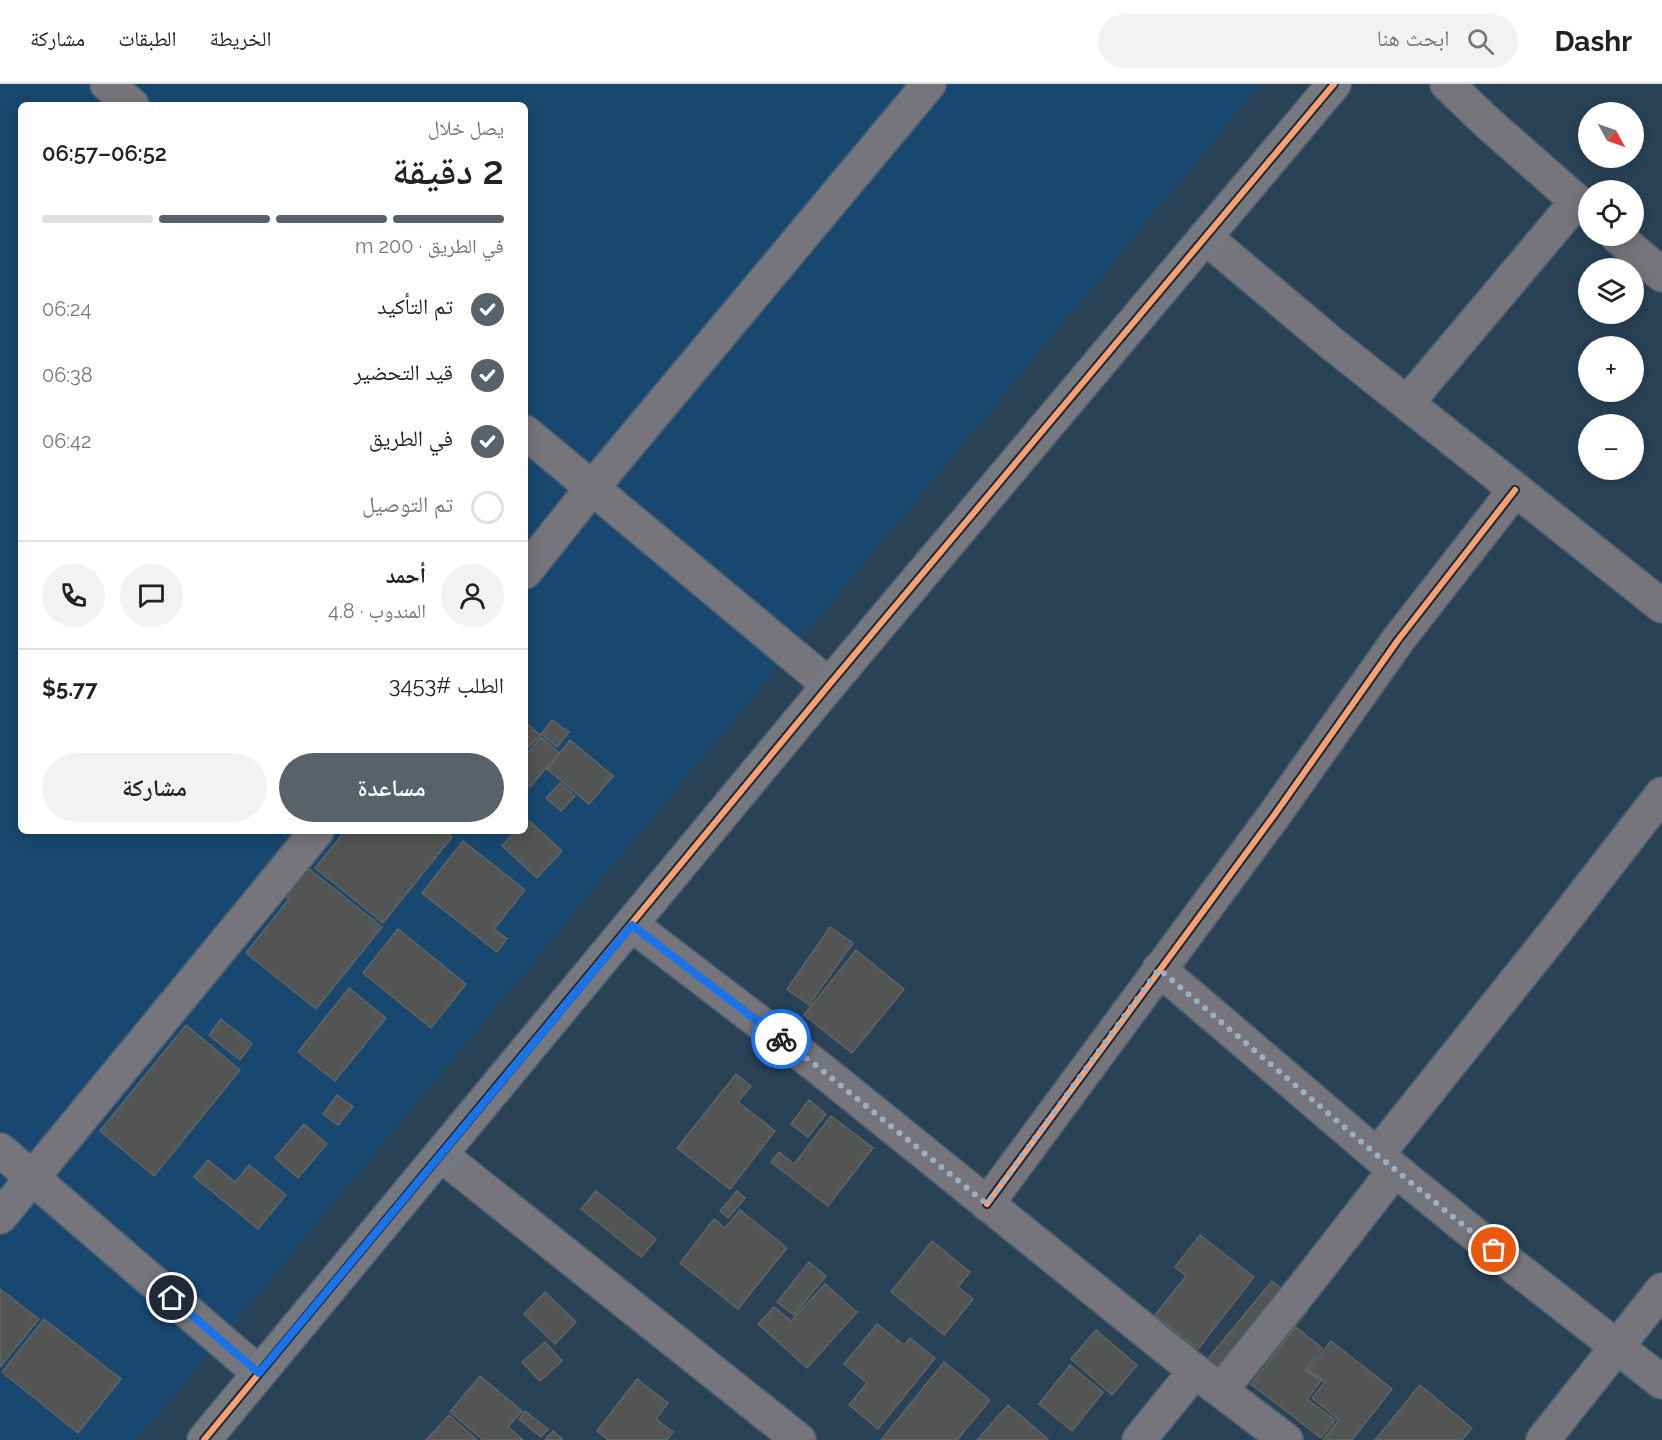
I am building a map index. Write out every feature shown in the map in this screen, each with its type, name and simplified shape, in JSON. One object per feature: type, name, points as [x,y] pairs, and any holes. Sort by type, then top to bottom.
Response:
[{"type":"street","points":[[107,84],[128,102]]},
{"type":"street","points":[[528,568],[928,84]]},
{"type":"street","points":[[204,1440],[829,685],[1334,84]]},
{"type":"street","points":[[1447,84],[1578,202]]},
{"type":"street","points":[[1407,403],[1578,212]]},
{"type":"street","points":[[1205,237],[1330,342],[1662,606]]},
{"type":"street","points":[[1629,246],[1662,275]]},
{"type":"street","points":[[528,435],[829,685]]},
{"type":"street","points":[[987,1204],[1275,814],[1398,640],[1515,490]]},
{"type":"street","points":[[1139,1440],[1208,1380],[1307,1283],[1386,1162],[1559,927],[1662,794]]},
{"type":"street","points":[[0,1217],[315,834]]},
{"type":"street","points":[[632,925],[818,1067],[987,1204],[1286,1440]]},
{"type":"street","points":[[1159,969],[1386,1162],[1511,1264],[1662,1382]]},
{"type":"street","points":[[0,1150],[259,1373]]},
{"type":"street","points":[[441,1155],[792,1438]]},
{"type":"street","points":[[1543,1440],[1662,1290]]},
{"type":"shaded area","points":[[0,84],[1261,84],[137,1440],[0,1440]]},
{"type":"building","points":[[552,720],[569,732],[557,747],[541,734]]},
{"type":"building","points":[[528,725],[540,735],[528,748]]},
{"type":"building","points":[[541,737],[559,753],[530,787],[528,785],[528,752]]},
{"type":"building","points":[[570,740],[613,776],[589,804],[547,769]]},
{"type":"building","points":[[560,783],[575,796],[561,811],[546,798]]},
{"type":"building","points":[[528,820],[562,851],[537,878],[502,846],[513,834],[528,834]]},
{"type":"building","points":[[343,834],[448,834],[452,837],[383,923],[315,868]]},
{"type":"building","points":[[463,841],[525,890],[494,929],[507,939],[497,952],[422,893]]},
{"type":"building","points":[[302,863],[382,927],[316,1009],[246,953],[289,899],[278,891]]},
{"type":"building","points":[[830,927],[853,943],[809,1005],[787,989]]},
{"type":"building","points":[[398,929],[466,984],[431,1028],[363,973]]},
{"type":"building","points":[[856,950],[904,989],[852,1053],[804,1015]]},
{"type":"building","points":[[349,988],[386,1018],[335,1081],[298,1052]]},
{"type":"building","points":[[221,1019],[252,1044],[240,1060],[209,1035]]},
{"type":"building","points":[[186,1025],[240,1070],[154,1176],[100,1131]]},
{"type":"building","points":[[736,1074],[751,1086],[738,1102],[775,1131],[730,1189],[677,1148]]},
{"type":"building","points":[[337,1095],[353,1107],[338,1125],[323,1114]]},
{"type":"building","points":[[809,1100],[826,1114],[808,1137],[791,1124]]},
{"type":"building","points":[[831,1116],[873,1148],[828,1206],[771,1162],[779,1152],[794,1164]]},
{"type":"building","points":[[304,1124],[327,1144],[298,1178],[275,1158]]},
{"type":"building","points":[[208,1160],[235,1182],[249,1165],[286,1195],[258,1229],[194,1177]]},
{"type":"building","points":[[596,1191],[656,1239],[641,1257],[581,1209]]},
{"type":"building","points":[[737,1191],[745,1198],[728,1218],[720,1211]]},
{"type":"building","points":[[740,1210],[787,1248],[738,1309],[680,1263],[714,1219],[725,1228]]},
{"type":"building","points":[[1200,1235],[1254,1277],[1198,1349],[1155,1315],[1186,1276],[1175,1267]]},
{"type":"building","points":[[932,1241],[970,1272],[958,1287],[973,1299],[944,1335],[891,1292]]},
{"type":"building","points":[[809,1262],[826,1276],[794,1315],[777,1302]]},
{"type":"building","points":[[1272,1281],[1308,1310],[1243,1390],[1207,1360]]},
{"type":"building","points":[[825,1284],[857,1312],[807,1368],[758,1324],[774,1307],[791,1321]]},
{"type":"building","points":[[0,1289],[39,1319],[0,1367]]},
{"type":"building","points":[[545,1292],[576,1322],[555,1344],[524,1314]]},
{"type":"building","points":[[44,1319],[121,1379],[78,1433],[2,1372]]},
{"type":"building","points":[[877,1324],[904,1345],[910,1338],[935,1358],[878,1429],[849,1405],[867,1383],[844,1364]]},
{"type":"building","points":[[1296,1327],[1322,1348],[1306,1370],[1321,1381],[1307,1399],[1335,1420],[1321,1438],[1251,1384]]},
{"type":"building","points":[[1096,1330],[1137,1365],[1112,1395],[1071,1359]]},
{"type":"building","points":[[1331,1341],[1392,1389],[1352,1440],[1323,1440],[1339,1420],[1312,1398],[1325,1382],[1308,1370]]},
{"type":"building","points":[[545,1342],[562,1361],[540,1381],[522,1362]]},
{"type":"building","points":[[944,1362],[990,1400],[957,1440],[881,1440]]},
{"type":"building","points":[[1070,1365],[1103,1392],[1072,1431],[1039,1404]]},
{"type":"building","points":[[480,1376],[522,1411],[508,1427],[523,1440],[483,1440],[450,1412]]},
{"type":"building","points":[[637,1379],[668,1403],[656,1419],[673,1432],[667,1440],[608,1440],[597,1431]]},
{"type":"building","points":[[1420,1385],[1472,1428],[1462,1440],[1375,1440]]},
{"type":"building","points":[[1008,1405],[1048,1439],[977,1440]]},
{"type":"building","points":[[525,1411],[548,1429],[541,1437],[519,1419]]},
{"type":"building","points":[[449,1415],[477,1440],[426,1440]]},
{"type":"building","points":[[553,1431],[563,1440],[545,1440]]},
{"type":"cycle path","points":[[204,1440],[829,685],[1334,84]]},
{"type":"cycle path","points":[[987,1204],[1275,814],[1398,640],[1515,490]]},
{"type":"way so far","points":[[781,1039],[987,1204],[1159,969],[1377,1155],[1494,1250]]},
{"type":"route","points":[[172,1298],[259,1373],[632,925],[781,1039]]}]
